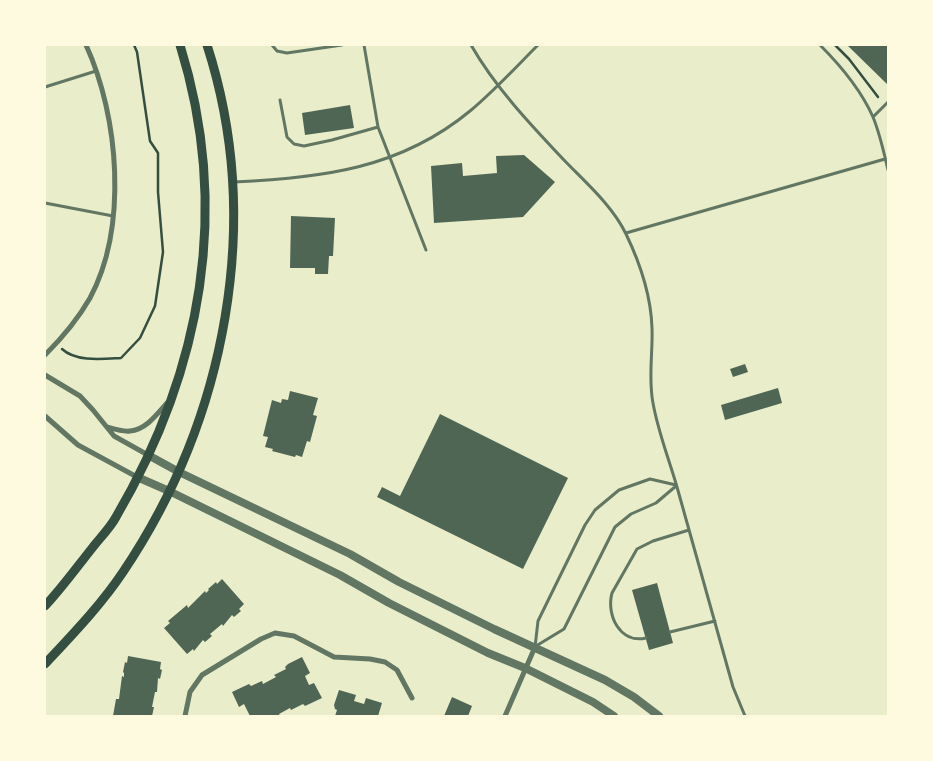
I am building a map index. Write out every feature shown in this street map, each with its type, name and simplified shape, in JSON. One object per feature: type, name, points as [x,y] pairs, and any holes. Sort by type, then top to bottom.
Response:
[{"type":"main road","points":[[45,606],[115,519],[164,421],[190,339],[204,250],[205,225],[202,142],[190,77],[180,45]]},
{"type":"main road","points":[[45,664],[95,608],[123,572],[179,472],[198,424],[212,379],[225,321],[231,275],[233,182],[232,162],[220,92],[207,45]]},
{"type":"street","points":[[45,355],[81,312],[96,285],[105,260],[113,216],[114,182],[110,129],[105,103],[86,45]]},
{"type":"street","points":[[45,375],[80,396],[106,427],[120,440],[179,472],[350,554],[399,582],[485,625],[605,680],[634,697],[659,716]]},
{"type":"street","points":[[106,427],[130,432],[140,429],[152,420],[172,397]]},
{"type":"street","points":[[45,416],[78,445],[137,477],[340,575],[389,603],[488,653],[526,668],[593,702],[614,716]]},
{"type":"street","points":[[184,716],[190,692],[202,675],[261,639],[275,633],[294,636],[334,657],[370,659],[385,662],[397,670],[412,698]]},
{"type":"street","points":[[505,716],[535,647]]},
{"type":"lane","points":[[272,45],[277,51],[287,53],[342,45]]},
{"type":"lane","points":[[364,45],[378,127],[426,250]]},
{"type":"lane","points":[[471,45],[482,64],[526,120],[597,194],[626,233],[640,266],[650,304],[652,328],[650,380],[656,421],[733,686],[745,716]]},
{"type":"lane","points":[[233,182],[301,178],[364,167],[417,146],[470,111],[538,45]]},
{"type":"lane","points":[[820,45],[854,84],[873,117],[888,170]]},
{"type":"lane","points":[[45,87],[96,72]]},
{"type":"lane","points":[[280,100],[287,137],[294,144],[304,146],[378,127]]},
{"type":"lane","points":[[873,117],[888,102]]},
{"type":"lane","points":[[626,233],[885,159]]},
{"type":"lane","points":[[45,203],[113,216]]},
{"type":"lane","points":[[535,647],[538,621],[585,525],[595,510],[618,490],[650,479],[676,485]]},
{"type":"lane","points":[[535,647],[564,629],[615,527],[631,514],[656,503],[676,485]]},
{"type":"lane","points":[[646,638],[639,640],[630,637],[620,630],[610,611],[612,593],[637,549],[653,541],[689,530]]},
{"type":"lane","points":[[670,632],[714,621]]},
{"type":"path","points":[[56,343],[68,354],[92,359],[121,358],[140,338],[155,306],[162,252],[158,192],[158,153],[150,141],[137,52],[134,45]]},
{"type":"path","points":[[835,45],[849,59],[878,97]]},
{"type":"building","points":[[847,45],[888,45],[888,85]]},
{"type":"building","points":[[350,105],[354,128],[305,135],[302,113]]},
{"type":"building","points":[[524,155],[555,182],[523,217],[434,223],[431,166],[462,163],[463,176],[497,173],[496,156]]},
{"type":"building","points":[[291,216],[335,218],[333,256],[329,256],[328,274],[315,274],[315,268],[290,268]]},
{"type":"building","points":[[745,364],[748,372],[733,377],[730,369]]},
{"type":"building","points":[[778,388],[782,403],[725,420],[721,405]]},
{"type":"building","points":[[290,391],[318,398],[313,415],[317,416],[310,442],[307,441],[302,457],[272,451],[273,449],[265,447],[268,437],[263,436],[272,400],[281,403],[282,399],[288,400]]},
{"type":"building","points":[[440,414],[568,478],[523,569],[377,497],[382,487],[400,496]]},
{"type":"building","points":[[222,579],[244,604],[239,609],[241,611],[234,617],[232,615],[223,626],[222,624],[210,634],[212,636],[205,642],[203,640],[194,651],[193,649],[187,654],[164,628],[170,623],[168,621],[187,605],[188,608],[205,591],[206,593],[216,582],[217,584]]},
{"type":"building","points":[[657,583],[673,643],[649,650],[632,590]]},
{"type":"building","points":[[128,656],[161,662],[160,669],[162,670],[160,679],[158,678],[152,716],[113,716],[116,699],[119,699],[122,676],[124,677],[123,672]]},
{"type":"building","points":[[302,657],[310,673],[305,676],[309,685],[314,683],[322,698],[305,706],[303,704],[291,710],[290,708],[279,714],[280,716],[250,716],[244,704],[239,707],[232,692],[249,684],[251,686],[262,681],[263,684],[276,677],[274,675],[286,669],[285,667],[288,664]]},
{"type":"building","points":[[339,690],[356,695],[354,701],[364,704],[366,698],[382,703],[378,716],[335,716],[337,710],[334,705]]},
{"type":"building","points":[[452,697],[472,706],[468,716],[444,716]]}]
